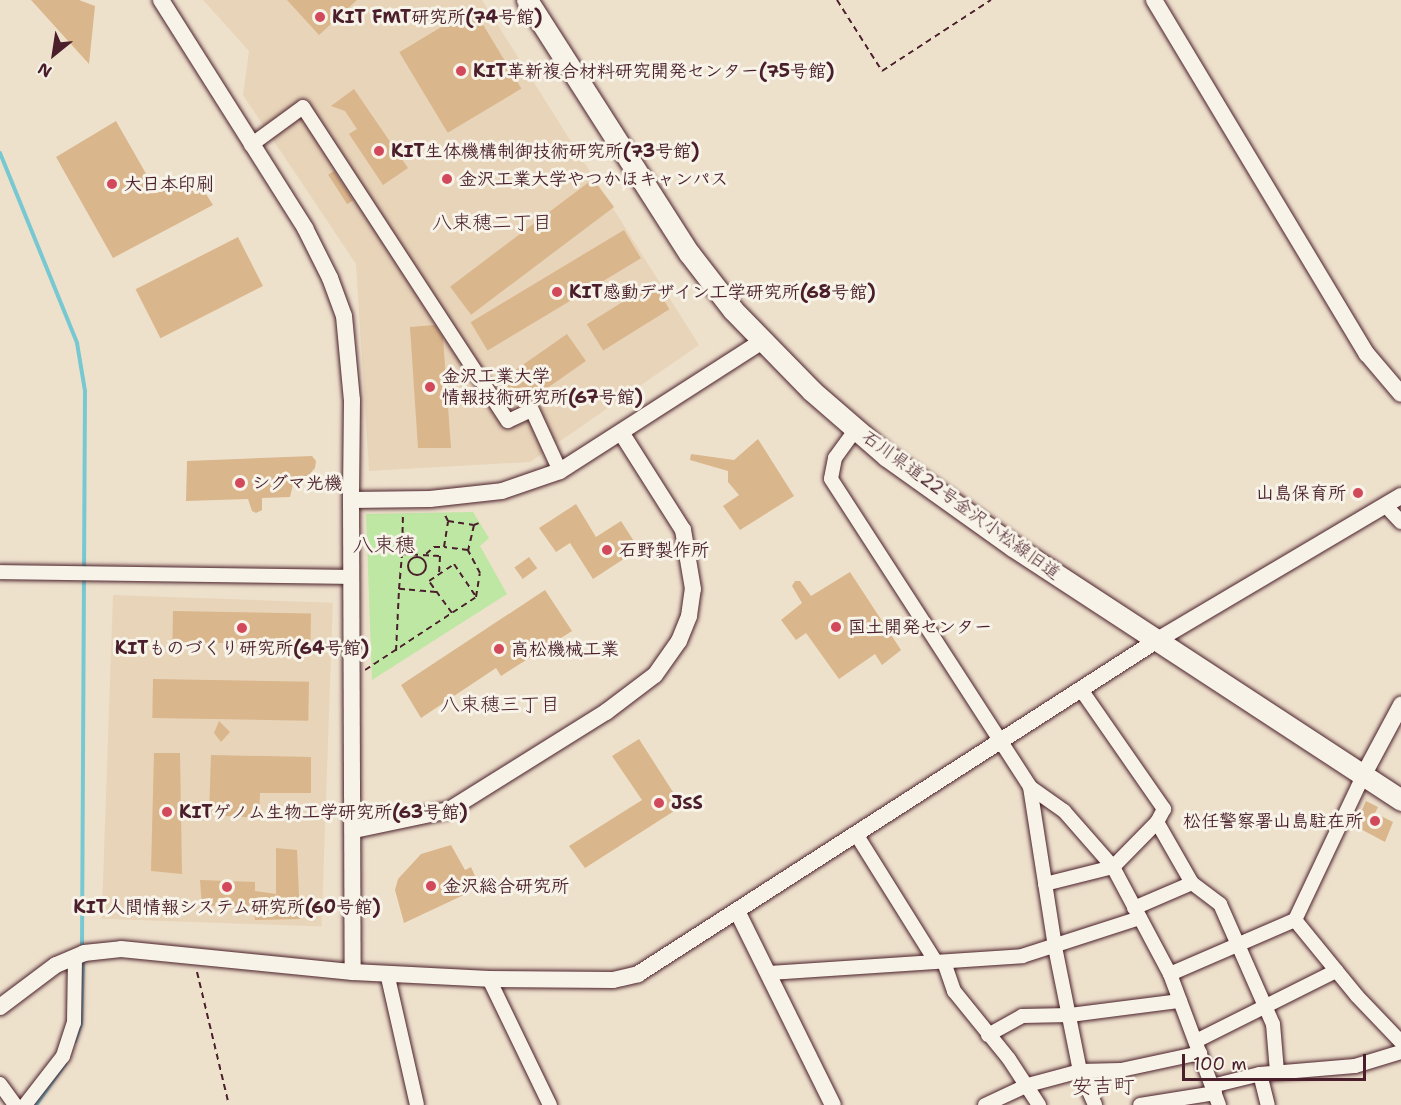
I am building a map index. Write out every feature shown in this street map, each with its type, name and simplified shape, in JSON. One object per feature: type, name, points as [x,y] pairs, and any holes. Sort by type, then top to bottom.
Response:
[{"type":"main road","name":"石川県道22号金沢小松線旧道","points":[[527,0],[689,253],[761,342],[856,429],[1013,546],[1159,639],[1401,800]]},
{"type":"street","points":[[161,0],[251,146],[305,228],[330,278],[344,316],[352,400],[349,577],[354,830],[353,972]]},
{"type":"street","points":[[1154,0],[1367,354],[1401,394]]},
{"type":"street","points":[[251,146],[303,107],[508,420],[532,410],[560,471]]},
{"type":"street","points":[[351,500],[430,499],[502,491],[560,471],[622,434],[761,342]]},
{"type":"street","points":[[856,429],[835,458],[831,479],[1030,787],[1055,947],[1080,1071],[1095,1105]]},
{"type":"street","points":[[354,830],[449,810],[606,712],[655,675],[680,641],[689,616],[693,589],[692,565],[682,530],[622,434]]},
{"type":"street","points":[[0,1007],[36,978],[83,955],[121,949],[353,972],[489,979],[614,980],[638,974],[1082,691],[1159,639],[1401,496]]},
{"type":"street","points":[[1386,506],[1401,522]]},
{"type":"street","points":[[0,572],[349,577]]},
{"type":"street","points":[[1045,884],[1113,867],[1157,822],[1164,809],[1082,691]]},
{"type":"street","points":[[1170,974],[1295,920],[1363,776],[1401,705]]},
{"type":"street","points":[[1030,787],[1064,811],[1113,867],[1170,974],[1215,1095]]},
{"type":"street","points":[[1157,822],[1192,883],[1220,904],[1272,1024],[1276,1072]]},
{"type":"street","points":[[856,834],[939,961],[954,991],[1028,1085],[1039,1105]]},
{"type":"street","points":[[769,973],[1022,956],[1055,947],[1137,913],[1192,883]]},
{"type":"street","points":[[737,911],[833,1105]]},
{"type":"street","points":[[1295,920],[1336,971],[1401,1042]]},
{"type":"street","points":[[25,1105],[63,1056],[74,1023],[83,955]]},
{"type":"street","points":[[985,1105],[1028,1085],[1080,1071],[1121,1070],[1198,1047],[1264,1007],[1336,971]]},
{"type":"street","points":[[387,973],[417,1105]]},
{"type":"street","points":[[489,979],[550,1105]]},
{"type":"street","points":[[988,1035],[1022,1016],[1070,1014],[1180,1001]]},
{"type":"street","points":[[1140,1105],[1215,1095],[1260,1074],[1355,1066],[1401,1052]]},
{"type":"street","points":[[1260,1074],[1268,1105]]},
{"type":"street","points":[[0,1084],[15,1105]]},
{"type":"path","points":[[837,0],[882,71],[991,0]]},
{"type":"path","points":[[444,513],[448,521],[444,547]]},
{"type":"path","points":[[396,651],[403,514]]},
{"type":"path","points":[[448,521],[474,525],[479,523]]},
{"type":"path","points":[[351,676],[396,651],[476,597],[480,573],[468,550],[474,525]]},
{"type":"path","points":[[425,555],[434,547],[468,550]]},
{"type":"path","points":[[402,554],[440,556],[439,575]]},
{"type":"path","points":[[412,558],[426,562],[420,575],[409,572],[407,566],[412,558]]},
{"type":"path","points":[[452,614],[429,581],[454,564],[476,597]]},
{"type":"path","points":[[399,589],[436,592]]},
{"type":"path","points":[[193,955],[229,1105]]},
{"type":"shaded area","name":"金沢工業大学やつかほキャンパス","points":[[203,0],[482,0],[699,345],[530,462],[369,471],[356,264],[243,95],[249,51]]},
{"type":"shaded area","points":[[113,595],[333,603],[322,926],[102,919]]},
{"type":"green space","points":[[473,512],[489,538],[480,546],[507,594],[372,680],[366,514]]},
{"type":"building","points":[[31,0],[79,0],[95,6],[89,64]]},
{"type":"building","name":"KIT FMT研究所(74号館)","points":[[287,0],[357,0],[319,35]]},
{"type":"building","name":"KIT革新複合材料研究開発センター(75号館)","points":[[473,8],[521,89],[448,133],[399,52]]},
{"type":"building","name":"KIT生体機構制御技術研究所(73号館)","points":[[354,89],[408,168],[383,185],[349,134],[357,129],[345,111],[331,106]]},
{"type":"building","name":"大日本印刷","points":[[116,121],[157,193],[194,175],[213,205],[113,258],[56,157]]},
{"type":"building","points":[[334,171],[353,200],[347,204],[328,175]]},
{"type":"building","points":[[593,179],[614,207],[471,315],[450,287]]},
{"type":"building","name":"KIT感動デザイン工学研究所(68号館)","points":[[624,230],[641,258],[488,350],[471,322]]},
{"type":"building","name":"大日本印刷","points":[[238,237],[263,286],[161,338],[136,289]]},
{"type":"building","points":[[653,283],[669,309],[603,351],[587,324]]},
{"type":"building","name":"金沢工業大学 情報技術研究所(67号館)","points":[[435,325],[443,338],[451,448],[418,448],[410,327]]},
{"type":"building","points":[[567,334],[586,361],[521,406],[502,379]]},
{"type":"building","points":[[758,439],[794,496],[740,530],[723,506],[739,495],[728,482],[728,471],[690,460],[691,454],[734,460]]},
{"type":"building","name":"シグマ光機","points":[[312,456],[316,461],[315,468],[308,476],[295,476],[290,497],[262,498],[262,510],[256,513],[252,511],[248,499],[186,501],[187,461]]},
{"type":"building","points":[[576,504],[596,537],[621,521],[639,549],[593,579],[570,543],[556,552],[539,528]]},
{"type":"building","points":[[529,557],[537,568],[523,579],[514,568]]},
{"type":"building","name":"国土開発センター","points":[[850,572],[901,650],[882,665],[875,654],[839,679],[806,633],[796,640],[781,620],[802,603],[792,586],[795,581],[800,581],[811,596]]},
{"type":"building","name":"高松機械工業","points":[[545,590],[572,631],[501,676],[496,668],[421,718],[401,685]]},
{"type":"building","name":"KITものづくり研究所(64号館)","points":[[173,611],[311,613],[310,644],[172,642]]},
{"type":"building","points":[[153,679],[309,682],[308,721],[152,718]]},
{"type":"building","points":[[219,721],[230,732],[221,742],[214,733]]},
{"type":"building","name":"JSS","points":[[639,739],[682,806],[585,868],[569,846],[642,800],[612,756]]},
{"type":"building","name":"KITゲノム生物工学研究所(63号館)","points":[[154,753],[180,753],[182,874],[151,871]]},
{"type":"building","points":[[211,755],[311,757],[311,793],[260,793],[259,818],[209,815]]},
{"type":"building","points":[[1366,801],[1378,807],[1375,813],[1393,822],[1385,842],[1355,826]]},
{"type":"building","name":"金沢総合研究所","points":[[451,845],[465,870],[471,867],[475,876],[464,882],[468,893],[404,923],[395,890],[398,879],[421,854]]},
{"type":"building","name":"KIT人間情報システム研究所(60号館)","points":[[276,848],[297,850],[300,919],[255,920],[253,906],[202,906],[200,880],[255,882],[255,891],[276,894]]},
{"type":"waterway","points":[[0,153],[77,343],[85,391],[82,949]]},
{"type":"waterway","points":[[75,1041],[81,1024],[83,960]]},
{"type":"waterway","points":[[36,1105],[65,1064]]},
{"type":"place","name":"KIT FMT研究所(74号館)","points":[[320,17]]},
{"type":"place","name":"KIT革新複合材料研究開発センター(75号館)","points":[[461,71]]},
{"type":"place","name":"KIT生体機構制御技術研究所(73号館)","points":[[379,151]]},
{"type":"place","name":"金沢工業大学やつかほキャンパス","points":[[447,179]]},
{"type":"place","name":"大日本印刷","points":[[112,184]]},
{"type":"place","name":"KIT感動デザイン工学研究所(68号館)","points":[[557,292]]},
{"type":"place","name":"金沢工業大学 情報技術研究所(67号館)","points":[[430,387]]},
{"type":"place","name":"シグマ光機","points":[[240,483]]},
{"type":"place","name":"山島保育所","points":[[1358,493]]},
{"type":"place","name":"石野製作所","points":[[607,550]]},
{"type":"place","name":"国土開発センター","points":[[836,627]]},
{"type":"place","name":"KITものづくり研究所(64号館)","points":[[242,628]]},
{"type":"place","name":"高松機械工業","points":[[499,649]]},
{"type":"place","name":"JSS","points":[[659,803]]},
{"type":"place","name":"KITゲノム生物工学研究所(63号館)","points":[[167,812]]},
{"type":"place","name":"松任警察署山島駐在所","points":[[1375,821]]},
{"type":"place","name":"金沢総合研究所","points":[[431,886]]},
{"type":"place","name":"KIT人間情報システム研究所(60号館)","points":[[227,887]]},
{"type":"district","name":"八束穂二丁目","points":[[492,222]]},
{"type":"district","name":"八束穂","points":[[384,545]]},
{"type":"district","name":"八束穂三丁目","points":[[500,704]]},
{"type":"district","name":"安吉町","points":[[1103,1086]]}]
